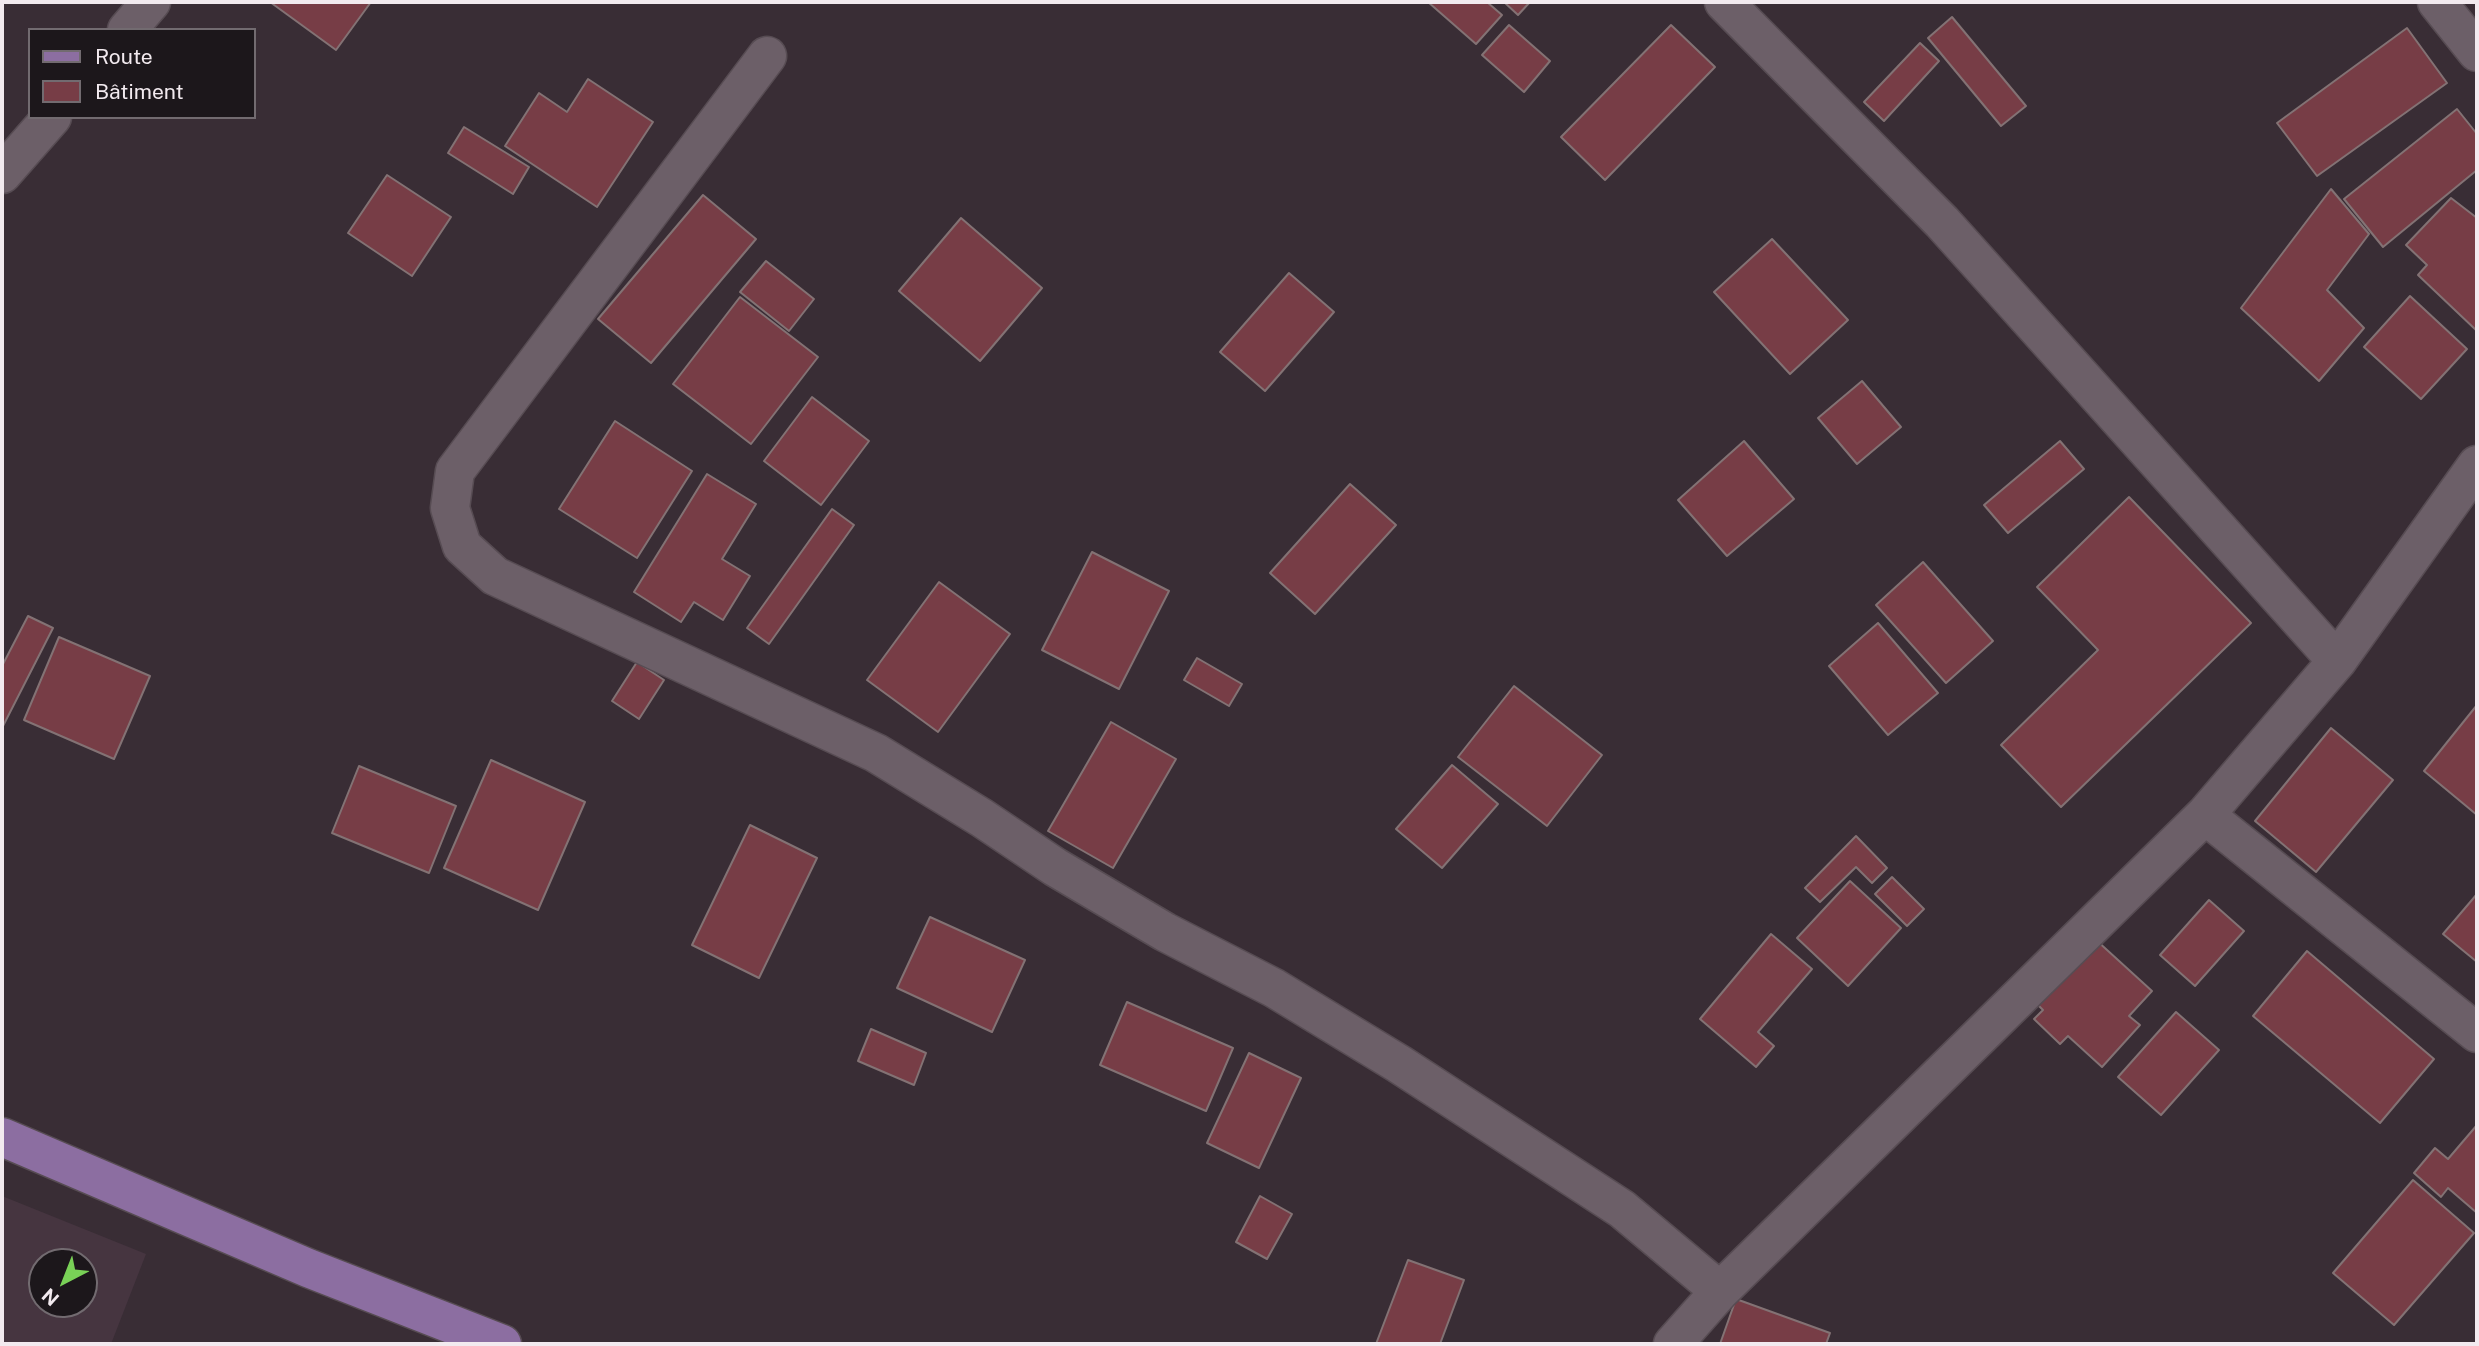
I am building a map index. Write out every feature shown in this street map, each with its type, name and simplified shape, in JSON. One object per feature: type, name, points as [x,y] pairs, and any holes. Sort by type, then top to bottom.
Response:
[{"type":"main road","points":[[2,1138],[309,1268],[502,1344]]},
{"type":"street","points":[[129,28],[151,2]]},
{"type":"street","points":[[1724,2],[1942,222],[2337,661]]},
{"type":"street","points":[[2437,2],[2477,52]]},
{"type":"street","points":[[767,56],[455,471],[450,508],[462,546],[495,576],[876,753],[1154,926],[1274,988],[1399,1064],[1622,1209],[1720,1291]]},
{"type":"street","points":[[2,174],[50,119]]},
{"type":"street","points":[[1673,1344],[1720,1291],[2205,815],[2337,661],[2477,465]]},
{"type":"street","points":[[2205,815],[2477,1033]]},
{"type":"shaded area","points":[[2,1196],[146,1254],[111,1344],[2,1344]]},
{"type":"building","points":[[270,2],[371,2],[336,50]]},
{"type":"building","points":[[1428,2],[1487,2],[1502,15],[1476,44]]},
{"type":"building","points":[[1504,2],[1530,2],[1518,15]]},
{"type":"building","points":[[1952,17],[2026,106],[2001,126],[1928,38]]},
{"type":"building","points":[[1509,25],[1550,61],[1524,92],[1482,55]]},
{"type":"building","points":[[1671,25],[1715,67],[1605,180],[1561,137]]},
{"type":"building","points":[[2407,28],[2447,83],[2317,176],[2277,123]]},
{"type":"building","points":[[1920,43],[1939,61],[1884,121],[1864,102]]},
{"type":"building","points":[[588,79],[653,122],[597,207],[505,146],[539,93],[567,112]]},
{"type":"building","points":[[2457,109],[2477,134],[2477,170],[2383,247],[2344,199]]},
{"type":"building","points":[[464,127],[529,167],[513,194],[448,153]]},
{"type":"building","points":[[387,175],[451,217],[412,276],[348,233]]},
{"type":"building","points":[[2331,189],[2369,234],[2327,290],[2364,328],[2319,381],[2241,308]]},
{"type":"building","points":[[703,195],[756,239],[651,363],[598,319]]},
{"type":"building","points":[[2451,198],[2477,218],[2477,331],[2418,275],[2427,265],[2406,245]]},
{"type":"building","points":[[961,218],[1042,288],[980,361],[899,291]]},
{"type":"building","points":[[1772,239],[1848,320],[1790,374],[1714,292]]},
{"type":"building","points":[[766,261],[814,299],[789,331],[740,292]]},
{"type":"building","points":[[1289,273],[1334,312],[1265,391],[1220,352]]},
{"type":"building","points":[[2410,296],[2467,349],[2421,399],[2364,347]]},
{"type":"building","points":[[740,297],[818,357],[751,444],[673,384]]},
{"type":"building","points":[[1862,381],[1901,427],[1857,464],[1818,418]]},
{"type":"building","points":[[812,397],[869,441],[821,505],[764,461]]},
{"type":"building","points":[[615,421],[692,471],[637,558],[559,509]]},
{"type":"building","points":[[1744,441],[1794,499],[1727,556],[1678,500]]},
{"type":"building","points":[[2060,441],[2084,469],[2008,533],[1984,505]]},
{"type":"building","points":[[707,474],[756,504],[722,559],[750,576],[723,620],[694,602],[681,622],[634,592]]},
{"type":"building","points":[[1350,484],[1396,525],[1315,614],[1270,573]]},
{"type":"building","points":[[2129,497],[2251,623],[2061,807],[2001,745],[2098,650],[2037,587]]},
{"type":"building","points":[[832,509],[854,525],[769,644],[747,628]]},
{"type":"building","points":[[1092,552],[1169,591],[1119,689],[1042,650]]},
{"type":"building","points":[[1923,562],[1993,641],[1946,683],[1876,605]]},
{"type":"building","points":[[939,582],[1010,634],[938,732],[867,680]]},
{"type":"building","points":[[28,616],[53,628],[2,728],[2,666]]},
{"type":"building","points":[[1878,623],[1938,693],[1888,735],[1829,666]]},
{"type":"building","points":[[59,637],[150,676],[114,759],[24,720]]},
{"type":"building","points":[[1197,658],[1242,684],[1229,706],[1184,680]]},
{"type":"building","points":[[637,662],[664,680],[639,719],[612,701]]},
{"type":"building","points":[[1514,686],[1602,755],[1547,826],[1458,757]]},
{"type":"building","points":[[2477,705],[2477,815],[2424,771]]},
{"type":"building","points":[[1111,722],[1176,759],[1113,868],[1048,831]]},
{"type":"building","points":[[2331,728],[2393,780],[2316,872],[2255,821]]},
{"type":"building","points":[[491,760],[585,802],[538,910],[444,868]]},
{"type":"building","points":[[1452,765],[1498,804],[1442,868],[1396,829]]},
{"type":"building","points":[[359,766],[456,806],[429,873],[332,833]]},
{"type":"building","points":[[750,825],[817,858],[759,978],[692,945]]},
{"type":"building","points":[[1856,836],[1887,868],[1872,883],[1856,867],[1820,902],[1805,888]]},
{"type":"building","points":[[1892,877],[1924,909],[1907,926],[1875,894]]},
{"type":"building","points":[[1850,881],[1901,928],[1848,986],[1797,938]]},
{"type":"building","points":[[2477,894],[2477,962],[2443,934]]},
{"type":"building","points":[[2209,900],[2244,931],[2195,986],[2160,955]]},
{"type":"building","points":[[930,917],[1025,960],[992,1032],[897,988]]},
{"type":"building","points":[[1771,934],[1812,969],[1758,1032],[1774,1046],[1756,1067],[1700,1019]]},
{"type":"building","points":[[2095,939],[2152,991],[2129,1016],[2140,1025],[2102,1067],[2068,1036],[2060,1044],[2034,1019],[2043,1010],[2036,1003]]},
{"type":"building","points":[[2307,951],[2434,1059],[2380,1123],[2253,1016]]},
{"type":"building","points":[[1127,1002],[1233,1048],[1206,1111],[1100,1065]]},
{"type":"building","points":[[2176,1012],[2219,1050],[2161,1115],[2118,1077]]},
{"type":"building","points":[[871,1029],[926,1053],[914,1085],[858,1061]]},
{"type":"building","points":[[1249,1053],[1301,1078],[1259,1168],[1207,1143]]},
{"type":"building","points":[[2477,1125],[2477,1213],[2448,1188],[2441,1197],[2414,1173],[2435,1148],[2448,1159]]},
{"type":"building","points":[[2413,1180],[2474,1233],[2394,1325],[2333,1273]]},
{"type":"building","points":[[1260,1196],[1292,1214],[1267,1259],[1236,1242]]},
{"type":"building","points":[[1408,1260],[1464,1280],[1440,1344],[1376,1344]]},
{"type":"building","points":[[1736,1299],[1830,1333],[1826,1344],[1720,1344]]}]
